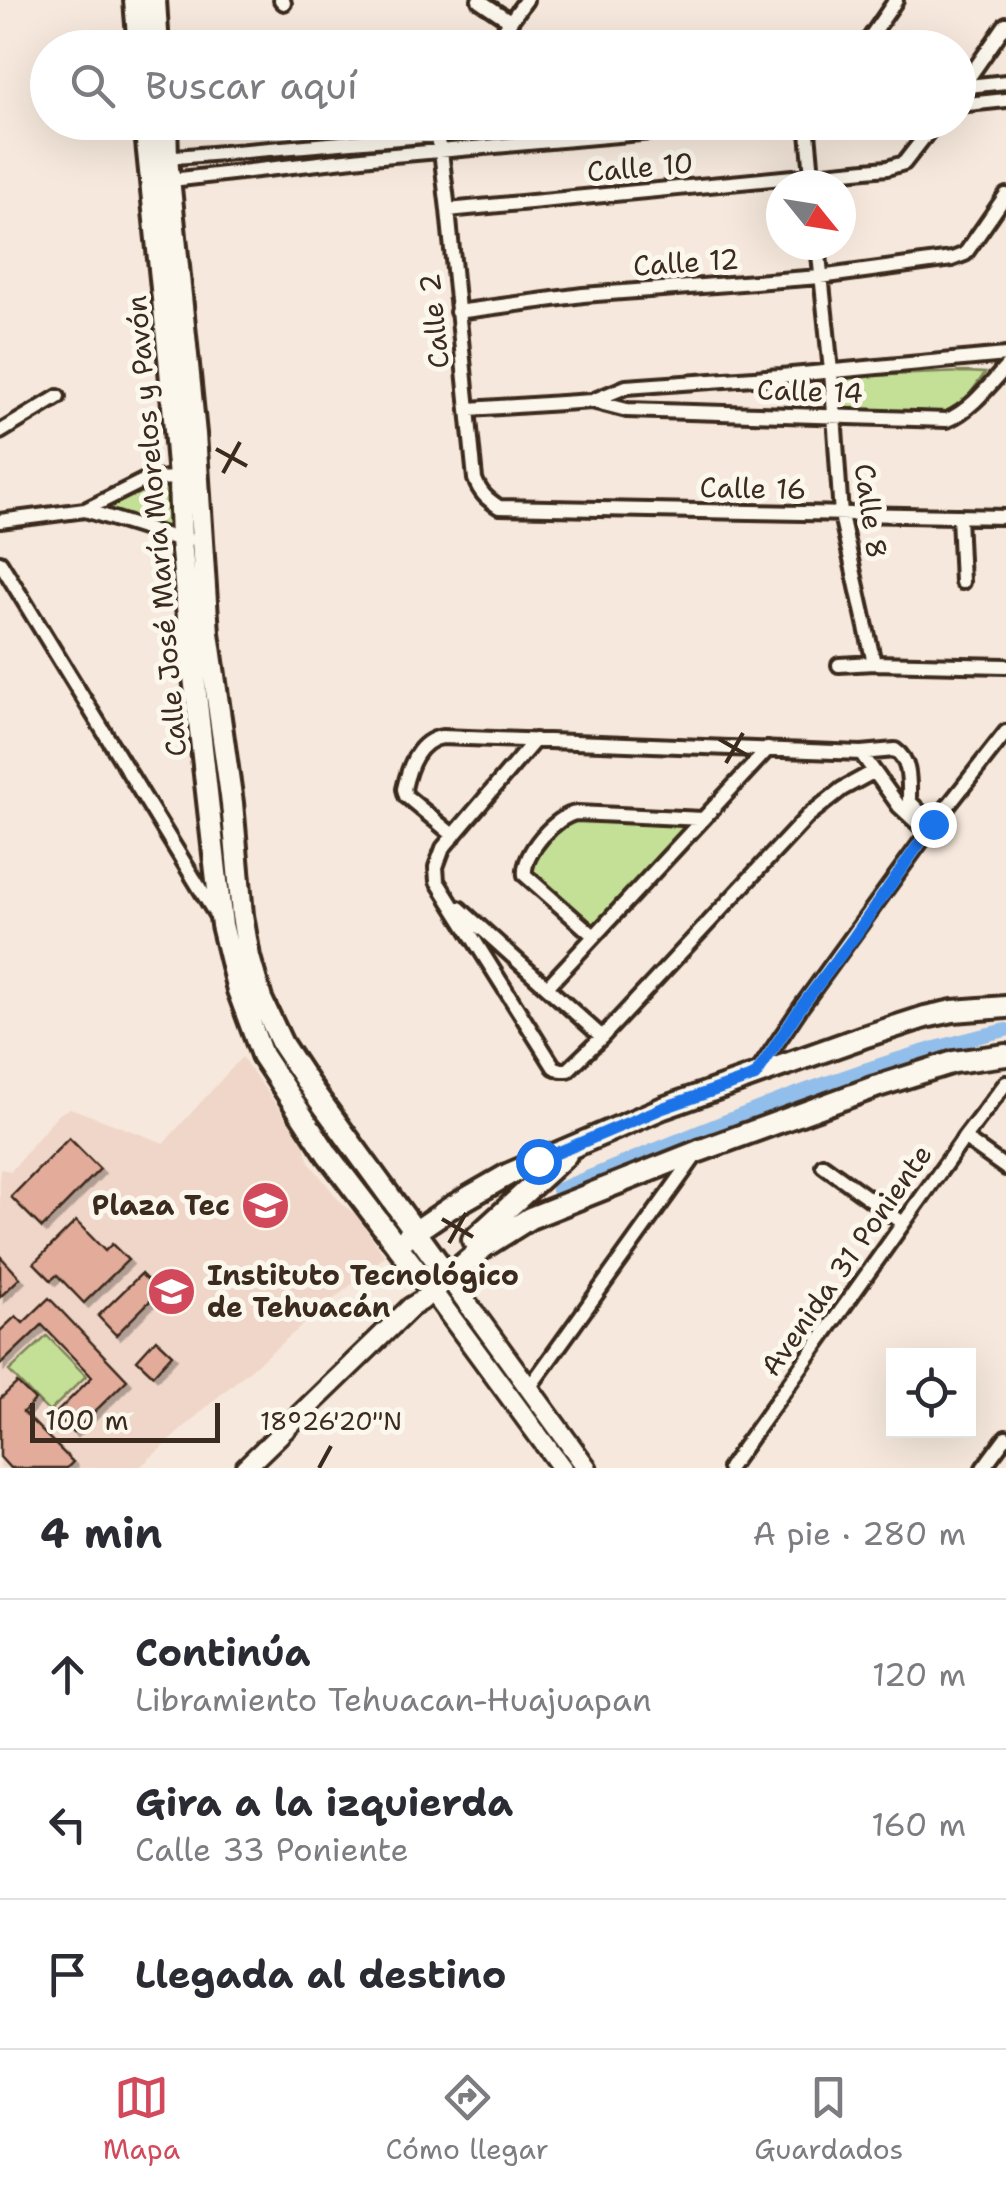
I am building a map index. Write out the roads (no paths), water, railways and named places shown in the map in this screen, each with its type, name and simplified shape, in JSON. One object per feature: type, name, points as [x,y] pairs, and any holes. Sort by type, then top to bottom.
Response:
[{"type":"main road","points":[[135,0],[138,30]]},
{"type":"main road","points":[[155,0],[157,30]]},
{"type":"main road","name":"Calle José María Morelos y Pavón","points":[[151,140],[160,181],[169,357],[188,478],[222,925],[238,990],[262,1055],[328,1155],[396,1246],[437,1280]]},
{"type":"main road","name":"Calle José María Morelos y Pavón","points":[[158,159],[162,140]]},
{"type":"main road","name":"Calle José María Morelos y Pavón","points":[[190,540],[208,633],[232,803],[242,916],[261,999],[282,1044],[415,1231],[437,1280]]},
{"type":"main road","points":[[396,1246],[510,1174],[663,1108],[925,1017],[1006,1007]]},
{"type":"main road","points":[[245,1468],[411,1306],[415,1294],[530,1218],[875,1087],[954,1062],[1006,1055]]},
{"type":"main road","points":[[437,1280],[575,1147]]},
{"type":"main road","points":[[519,1198],[530,1218]]},
{"type":"main road","points":[[437,1280],[529,1388],[587,1468]]},
{"type":"main road","points":[[437,1280],[562,1468]]},
{"type":"street","points":[[479,0],[510,22]]},
{"type":"street","points":[[504,30],[526,0]]},
{"type":"street","points":[[875,30],[896,0]]},
{"type":"street","points":[[976,67],[1006,24]]},
{"type":"street","points":[[976,87],[1006,82]]},
{"type":"street","points":[[976,102],[1006,100]]},
{"type":"street","points":[[438,144],[439,140]]},
{"type":"street","points":[[160,181],[466,140]]},
{"type":"street","points":[[158,159],[486,140]]},
{"type":"street","points":[[809,140],[811,170]]},
{"type":"street","name":"Calle 10","points":[[856,173],[904,163],[922,140]]},
{"type":"street","name":"Calle 2","points":[[438,144],[475,479],[479,490],[499,507]]},
{"type":"street","name":"Calle 10","points":[[448,210],[766,184]]},
{"type":"street","name":"Calle 12","points":[[458,312],[583,295],[820,276],[952,259],[965,254],[1006,196]]},
{"type":"street","name":"Calle 8","points":[[819,260],[841,515],[874,663]]},
{"type":"street","name":"Calle 14","points":[[592,401],[626,387],[1006,356]]},
{"type":"street","name":"Calle 14","points":[[470,409],[592,401],[627,410],[947,420],[976,400],[1006,367]]},
{"type":"street","points":[[0,432],[58,397]]},
{"type":"street","points":[[0,521],[85,510],[147,478],[188,478]]},
{"type":"street","name":"Calle 16","points":[[499,507],[1006,518]]},
{"type":"street","points":[[85,510],[190,540]]},
{"type":"street","points":[[959,516],[962,582]]},
{"type":"street","points":[[0,562],[222,925]]},
{"type":"street","points":[[839,666],[1006,666]]},
{"type":"street","points":[[755,1076],[801,1007],[1006,732]]},
{"type":"street","points":[[454,836],[406,796],[404,789],[424,744],[442,737],[860,753],[895,750],[907,764],[904,803]]},
{"type":"street","points":[[536,740],[442,848],[436,881],[554,1067],[561,1070],[568,1070],[602,1037],[808,816],[842,789],[873,772]]},
{"type":"street","points":[[547,987],[768,749]]},
{"type":"street","points":[[860,753],[873,772],[931,829]]},
{"type":"street","points":[[594,936],[523,870],[552,826],[567,814],[577,813],[702,819]]},
{"type":"street","points":[[446,897],[602,1037]]},
{"type":"street","name":"Avenida 31 Poniente","points":[[729,1468],[1006,1083]]},
{"type":"street","points":[[964,1138],[1006,1168]]},
{"type":"street","points":[[529,1388],[699,1151]]},
{"type":"street","points":[[823,1164],[903,1223]]},
{"type":"street","points":[[983,1468],[1006,1436]]},
{"type":"waterway","points":[[558,1190],[834,1080],[1006,1030]]},
{"type":"place","name":"Plaza Tec","points":[[265,1205]]},
{"type":"place","name":"Instituto Tecnológico de Tehuacán","points":[[172,1291]]}]
